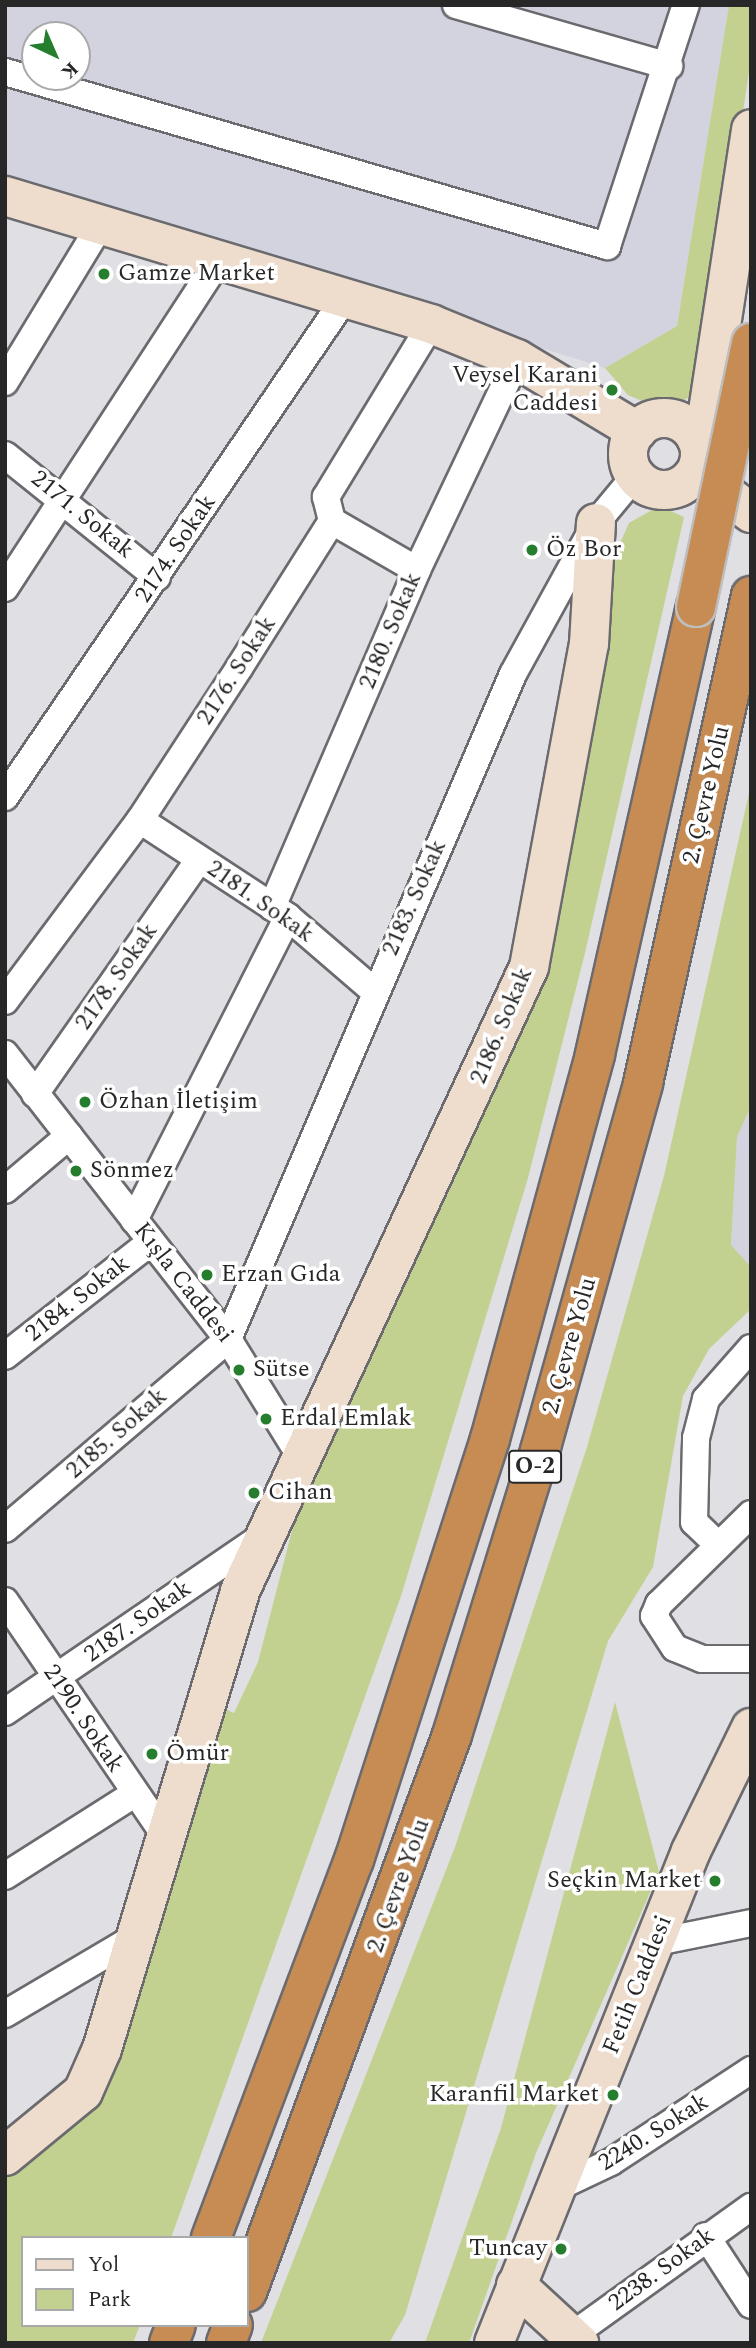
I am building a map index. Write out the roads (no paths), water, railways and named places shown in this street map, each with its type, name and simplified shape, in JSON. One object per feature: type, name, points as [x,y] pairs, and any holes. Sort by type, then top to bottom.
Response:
[{"type":"highway","name":"2. Çevre Yolu","points":[[212,2236],[354,1860],[490,1439],[598,1041],[751,343]]},
{"type":"highway","name":"2. Çevre Yolu","points":[[248,2289],[448,1748],[541,1447],[643,1083],[748,607]]},
{"type":"main road","points":[[751,129],[708,411],[696,454],[667,491],[635,477],[628,453],[636,431],[668,418],[696,454],[751,513]]},
{"type":"main road","points":[[5,196],[431,324],[517,359],[636,431]]},
{"type":"main road","name":"2186. Sokak","points":[[5,2156],[83,2092],[102,2049],[130,1940],[240,1591],[271,1531],[299,1454],[529,967],[589,644],[596,523]]},
{"type":"main road","name":"Fetih Caddesi","points":[[494,2343],[554,2189],[657,1942],[691,1850],[742,1771],[751,1728]]},
{"type":"main road","points":[[516,2285],[577,2338]]},
{"type":"main road","points":[[536,2343],[577,2338]]},
{"type":"street","points":[[456,5],[669,66]]},
{"type":"street","points":[[5,72],[607,246],[669,66],[686,5]]},
{"type":"street","points":[[5,382],[101,223]]},
{"type":"street","points":[[5,588],[66,501],[219,260]]},
{"type":"street","name":"2174. Sokak","points":[[5,797],[345,298]]},
{"type":"street","points":[[417,570],[332,520],[326,497],[431,324]]},
{"type":"street","name":"2180. Sokak","points":[[134,1220],[280,911],[417,570],[517,359]]},
{"type":"street","name":"2171. Sokak","points":[[5,454],[157,577]]},
{"type":"street","name":"2183. Sokak","points":[[228,1339],[374,991],[513,674],[596,523],[635,477]]},
{"type":"street","name":"2176. Sokak","points":[[5,1001],[140,820],[332,520]]},
{"type":"street","name":"2181. Sokak","points":[[140,820],[280,911],[374,991]]},
{"type":"street","name":"2178. Sokak","points":[[35,1094],[199,860]]},
{"type":"street","name":"Kışla Caddesi","points":[[5,1055],[228,1339],[299,1454]]},
{"type":"street","points":[[5,1190],[69,1136]]},
{"type":"street","name":"2184. Sokak","points":[[5,1356],[151,1242]]},
{"type":"street","name":"2185. Sokak","points":[[5,1529],[228,1339]]},
{"type":"street","points":[[718,1545],[694,1522],[696,1438],[706,1399],[751,1348]]},
{"type":"street","points":[[751,1514],[718,1545],[654,1616],[675,1648],[702,1660],[751,1659]]},
{"type":"street","name":"2187. Sokak","points":[[5,1712],[271,1531]]},
{"type":"street","name":"2190. Sokak","points":[[5,1601],[55,1679],[164,1834]]},
{"type":"street","points":[[5,1876],[134,1794]]},
{"type":"street","points":[[657,1942],[751,1923]]},
{"type":"street","points":[[5,2014],[130,1940]]},
{"type":"street","name":"2240. Sokak","points":[[554,2189],[611,2162],[751,2070]]},
{"type":"street","name":"2238. Sokak","points":[[577,2338],[706,2236],[751,2207]]},
{"type":"street","points":[[706,2236],[751,2305]]},
{"type":"place","name":"Gamze Market","points":[[104,274]]},
{"type":"place","name":"Veysel Karani Caddesi","points":[[612,390]]},
{"type":"place","name":"Öz Bor","points":[[532,550]]},
{"type":"place","name":"Özhan İletişim","points":[[85,1102]]},
{"type":"place","name":"Sönmez","points":[[76,1171]]},
{"type":"place","name":"Erzan Gıda","points":[[207,1275]]},
{"type":"place","name":"Sütse","points":[[239,1370]]},
{"type":"place","name":"Erdal Emlak","points":[[266,1419]]},
{"type":"place","name":"Cihan","points":[[254,1493]]},
{"type":"place","name":"Ömür","points":[[152,1754]]},
{"type":"place","name":"Seçkin Market","points":[[715,1881]]},
{"type":"place","name":"Karanfil Market","points":[[613,2095]]},
{"type":"place","name":"Tuncay","points":[[561,2249]]}]
